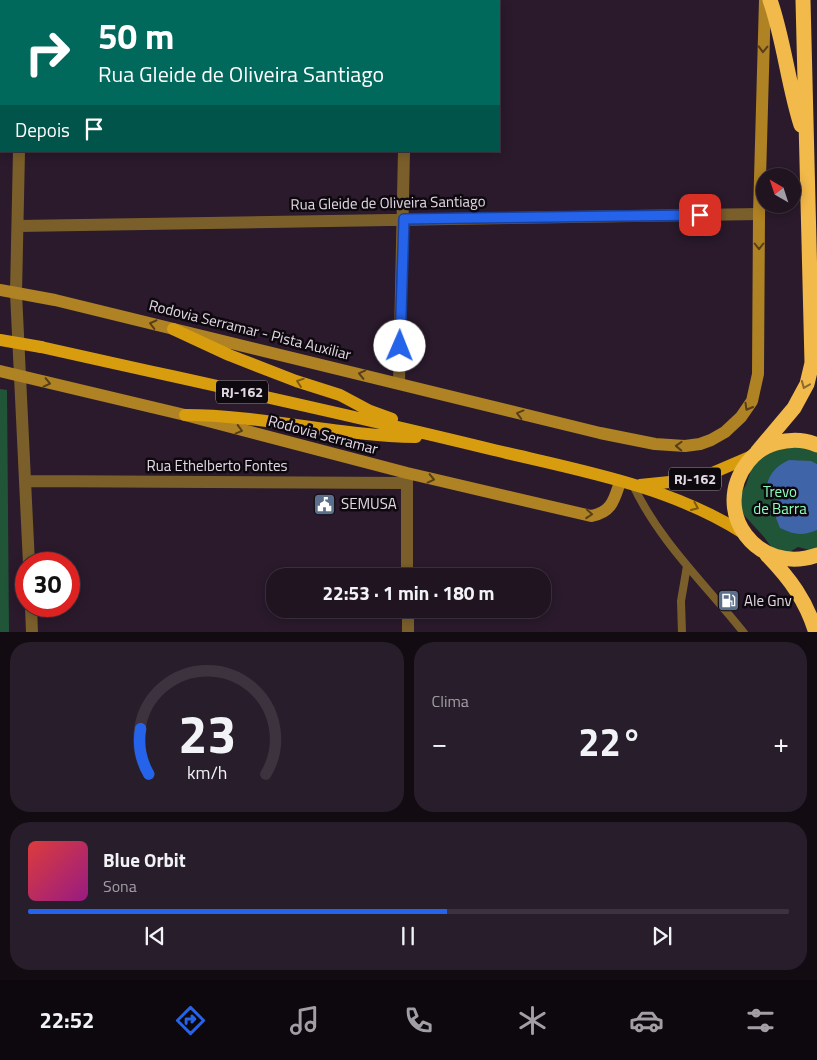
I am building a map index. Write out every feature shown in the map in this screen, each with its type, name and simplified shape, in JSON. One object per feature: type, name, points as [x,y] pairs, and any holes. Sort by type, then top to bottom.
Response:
[{"type":"highway","points":[[770,0],[778,24],[793,95],[807,145]]},
{"type":"highway","points":[[803,0],[812,363],[807,384],[794,408],[742,470],[735,486],[734,504],[736,519],[743,533],[786,575],[802,598],[816,632]]},
{"type":"highway","points":[[755,454],[770,445],[785,440],[800,440],[817,444]]},
{"type":"highway","points":[[766,554],[793,560],[817,555]]},
{"type":"main road","name":"Rodovia Serramar - Pista Auxiliar","points":[[0,290],[55,300],[399,383],[534,418],[655,444],[685,446],[700,444],[725,432],[742,417],[752,401],[758,374],[759,214],[765,0]]},
{"type":"main road","points":[[173,329],[229,355],[296,381],[340,395],[370,411],[444,437]]},
{"type":"main road","name":"Rodovia Serramar","points":[[0,340],[41,347],[444,437],[627,483],[682,501],[722,519],[743,533]]},
{"type":"main road","name":"Rodovia Serramar","points":[[0,371],[185,415],[407,478],[591,516],[601,514],[609,508],[627,483],[689,480],[704,476],[755,454]]},
{"type":"main road","points":[[185,415],[222,416],[377,435],[444,437]]},
{"type":"street","points":[[19,152],[16,293],[29,552]]},
{"type":"street","points":[[399,383],[404,152]]},
{"type":"street","name":"Rua Gleide de Oliveira Santiago","points":[[18,226],[759,214]]},
{"type":"street","points":[[407,478],[408,568]]},
{"type":"street","name":"Rua Ethelberto Fontes","points":[[26,481],[407,478]]},
{"type":"street","points":[[31,617],[32,632]]},
{"type":"street","points":[[408,618],[408,632]]},
{"type":"lane","points":[[627,483],[687,566],[744,632]]},
{"type":"lane","points":[[682,632],[681,601],[687,566]]},
{"type":"green space","points":[[0,389],[7,390],[9,632],[0,632]]},
{"type":"green space","name":"Trevo de Barra","points":[[770,445],[817,446],[817,552],[798,547],[779,558],[764,537],[734,504],[746,485],[757,452]]},
{"type":"water","points":[[789,460],[811,461],[817,464],[817,530],[812,532],[798,534],[785,530],[780,528],[776,518],[777,501],[767,485],[770,476],[775,470]]},
{"type":"place","name":"SEMUSA","points":[[325,504]]},
{"type":"place","name":"Ale Gnv","points":[[728,601]]},
{"type":"route","points":[[400,346],[404,219],[700,215]]}]
